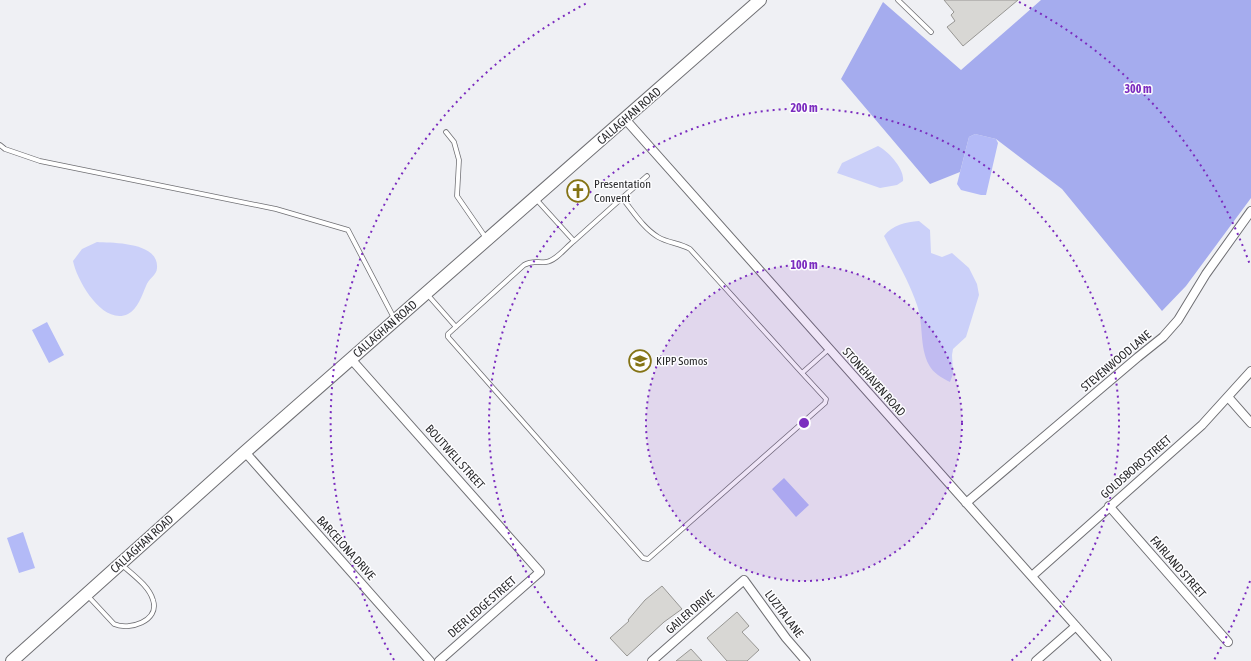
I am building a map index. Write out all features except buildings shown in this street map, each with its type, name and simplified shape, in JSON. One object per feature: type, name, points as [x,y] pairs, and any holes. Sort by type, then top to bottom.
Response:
[{"type":"main road","name":"CALLAGHAN ROAD","points":[[12,661],[245,452],[760,0]]},
{"type":"street","name":"STONEHAVEN ROAD","points":[[625,119],[1106,661]]},
{"type":"street","name":"STEVENWOOD LANE","points":[[966,503],[1163,337],[1178,320],[1203,278],[1251,210]]},
{"type":"street","name":"BOUTWELL STREET","points":[[351,359],[540,572]]},
{"type":"street","name":"GOLDSBORO STREET","points":[[1032,576],[1109,506],[1170,455],[1202,425],[1251,371]]},
{"type":"street","points":[[1228,397],[1251,423]]},
{"type":"street","name":"BARCELONA DRIVE","points":[[245,452],[430,661]]},
{"type":"street","name":"FAIRLAND STREET","points":[[1109,506],[1228,642]]},
{"type":"street","name":"DEER LEDGE STREET","points":[[439,661],[540,572]]},
{"type":"street","name":"GAILER DRIVE","points":[[652,661],[744,580]]},
{"type":"street","name":"LUZITA LANE","points":[[744,580],[786,638],[806,661]]},
{"type":"street","points":[[1036,661],[1076,626]]},
{"type":"lane","points":[[898,0],[931,32]]},
{"type":"lane","points":[[446,132],[454,142],[459,160],[457,196],[487,240]]},
{"type":"lane","points":[[0,146],[40,161],[276,209],[348,230],[395,320]]},
{"type":"lane","points":[[622,198],[649,231],[659,238],[680,244],[690,249],[826,399],[825,403],[648,559],[643,558],[448,338],[448,334],[524,264],[531,261],[547,262],[554,258],[574,241],[622,198],[647,176]]},
{"type":"lane","points":[[535,198],[574,241]]},
{"type":"lane","points":[[426,293],[456,327]]},
{"type":"lane","points":[[802,373],[829,349]]},
{"type":"lane","points":[[86,594],[114,624],[120,627],[133,626],[149,617],[154,608],[153,600],[141,583],[121,563]]},
{"type":"shaded area","points":[[1041,0],[1251,0],[1251,198],[1186,286],[1162,311],[1062,189],[996,139],[975,134],[969,137],[960,172],[930,184],[841,79],[883,2],[961,70]]},
{"type":"shaded area","points":[[975,134],[996,139],[998,143],[986,195],[961,190],[957,184],[969,137]]},
{"type":"shaded area","points":[[878,146],[891,156],[899,166],[903,176],[903,181],[897,185],[880,188],[837,173],[842,163]]},
{"type":"shaded area","points":[[919,221],[930,230],[931,253],[942,257],[952,253],[969,268],[977,284],[979,295],[966,337],[953,349],[953,374],[950,382],[935,373],[929,365],[924,350],[919,313],[914,296],[884,236],[895,227],[909,222]]},
{"type":"shaded area","points":[[97,242],[134,246],[151,253],[156,259],[156,273],[147,284],[137,305],[128,314],[119,316],[109,314],[101,308],[86,290],[75,270],[73,261],[82,249]]},
{"type":"shaded area","points":[[47,322],[64,355],[49,363],[32,330]]},
{"type":"shaded area","points":[[784,478],[809,505],[796,517],[772,489]]},
{"type":"shaded area","points":[[23,532],[35,568],[19,573],[7,538]]},
{"type":"place","name":"Presentation Convent","points":[[578,191]]},
{"type":"place","name":"KIPP Somos","points":[[640,361]]}]
